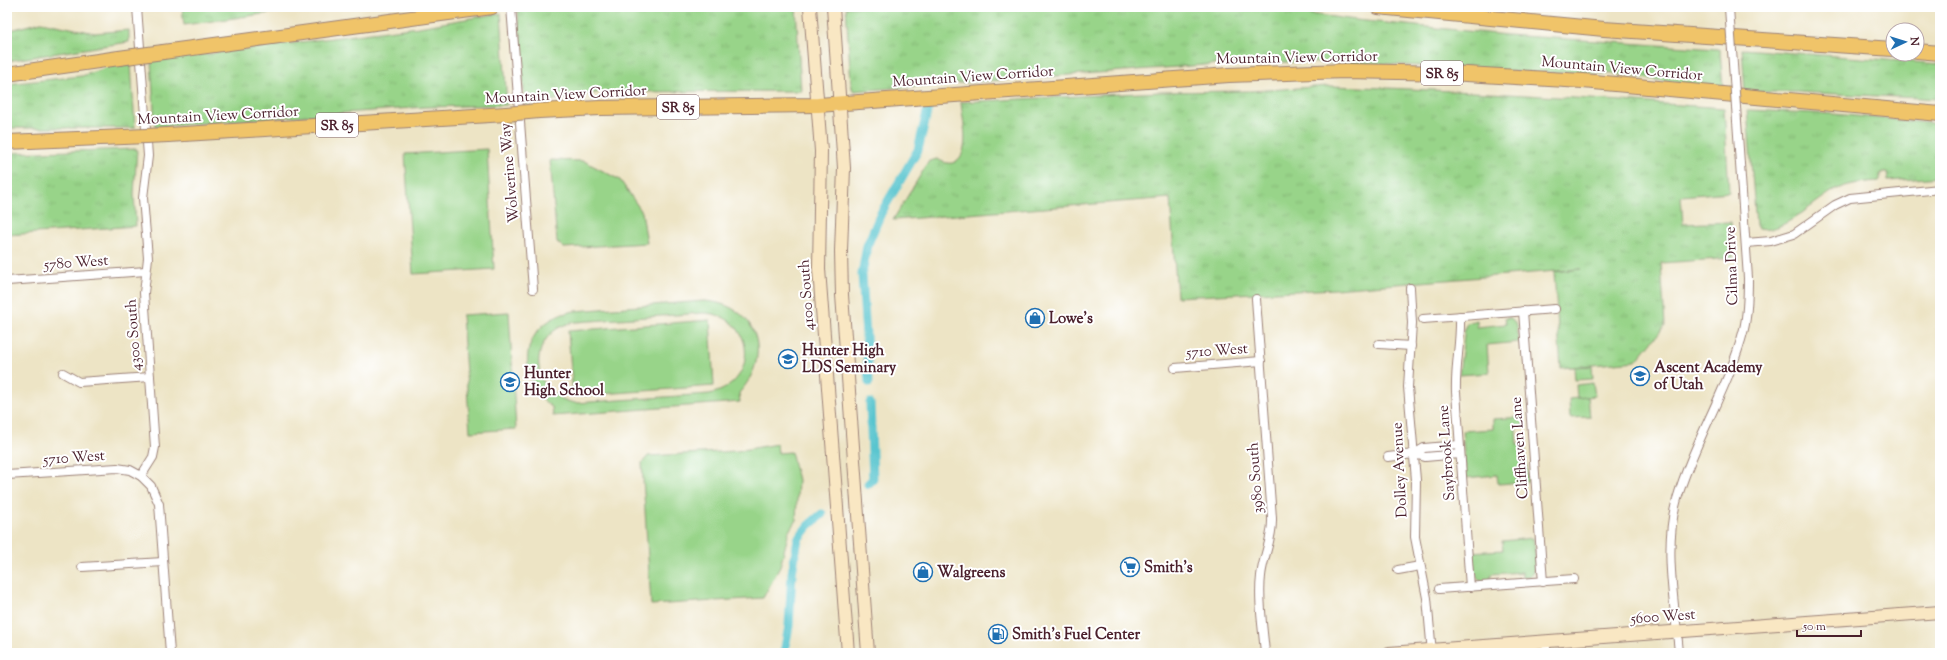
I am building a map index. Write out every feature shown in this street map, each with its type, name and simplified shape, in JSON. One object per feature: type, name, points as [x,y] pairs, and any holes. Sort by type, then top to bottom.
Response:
[{"type":"highway","points":[[7,74],[492,7]]},
{"type":"highway","points":[[1378,7],[1604,29],[1885,48]]},
{"type":"highway","points":[[1925,52],[1940,53]]},
{"type":"highway","name":"Mountain View Corridor","points":[[7,142],[168,135],[600,108],[840,103],[1229,75],[1307,72],[1384,72],[1510,76],[1583,81],[1940,114]]},
{"type":"main road","name":"4100 South","points":[[810,7],[818,104],[821,172],[819,269],[848,653]]},
{"type":"main road","points":[[833,7],[844,168],[841,251],[842,295],[868,653]]},
{"type":"main road","name":"5600 West","points":[[1389,653],[1546,647],[1677,631],[1940,612]]},
{"type":"street","name":"4300 South","points":[[137,7],[148,156],[143,198],[148,258],[144,293],[155,447],[153,457],[141,476]]},
{"type":"street","name":"Wolverine Way","points":[[511,7],[533,289]]},
{"type":"street","name":"Cilma Drive","points":[[1679,653],[1671,555],[1672,520],[1684,479],[1732,365],[1744,329],[1748,291],[1746,243],[1729,8]]},
{"type":"street","points":[[1746,243],[1771,241],[1794,234],[1835,205],[1850,198],[1940,189]]},
{"type":"street","name":"5780 West","points":[[7,281],[146,270]]},
{"type":"street","name":"Dolley Avenue","points":[[1410,288],[1412,323],[1408,392],[1416,487],[1415,537],[1427,598],[1432,652]]},
{"type":"street","name":"3980 South","points":[[1256,299],[1272,525],[1271,538],[1262,570],[1260,585],[1265,653]]},
{"type":"street","points":[[1422,319],[1555,309]]},
{"type":"street","name":"Cliffhaven Lane","points":[[1523,312],[1542,582]]},
{"type":"street","name":"Saybrook Lane","points":[[1460,316],[1460,340],[1456,380],[1459,445],[1470,587]]},
{"type":"street","points":[[1379,344],[1411,346]]},
{"type":"street","name":"5710 West","points":[[1175,368],[1261,361]]},
{"type":"street","points":[[63,373],[79,382],[150,377]]},
{"type":"street","points":[[1388,457],[1414,454],[1424,448],[1459,445]]},
{"type":"street","points":[[1414,454],[1425,458],[1460,454]]},
{"type":"street","name":"5710 West","points":[[7,475],[117,468],[130,470],[141,476]]},
{"type":"street","points":[[141,476],[151,486],[157,498],[170,653]]},
{"type":"street","points":[[82,567],[163,562]]},
{"type":"street","points":[[1398,570],[1420,566]]},
{"type":"street","points":[[1439,590],[1574,579]]},
{"type":"green space","points":[[182,7],[304,7],[299,9],[184,25]]},
{"type":"green space","points":[[544,7],[796,7],[801,91],[601,92],[525,105],[518,11]]},
{"type":"green space","points":[[846,7],[1260,7],[1356,20],[1507,35],[1717,49],[1720,50],[1723,90],[1616,74],[1521,72],[1387,64],[1282,62],[1231,63],[853,91],[851,84]]},
{"type":"green space","points":[[501,13],[507,105],[425,107],[155,127],[151,61],[419,27]]},
{"type":"green space","points":[[41,22],[95,33],[129,30],[129,42],[7,61],[7,31]]},
{"type":"green space","points":[[1742,49],[1885,60],[1885,62],[1940,64],[1940,99],[1797,92],[1745,92]]},
{"type":"green space","points":[[131,64],[135,128],[7,128],[7,84],[82,76],[111,66]]},
{"type":"green space","points":[[1330,86],[1478,92],[1724,108],[1729,192],[1681,196],[1683,224],[1731,222],[1733,258],[1661,263],[1665,326],[1636,361],[1561,368],[1554,272],[1581,269],[1335,289],[1177,297],[1170,198],[893,220],[929,161],[937,159],[950,163],[955,162],[960,157],[965,143],[961,102],[1161,92],[1251,91]]},
{"type":"green space","points":[[1747,110],[1834,114],[1940,124],[1940,177],[1888,181],[1887,173],[1880,173],[1880,181],[1863,182],[1842,187],[1778,227],[1758,229],[1756,225]]},
{"type":"green space","points":[[137,149],[134,194],[136,226],[7,235],[7,153]]},
{"type":"green space","points":[[487,149],[494,269],[413,274],[405,154]]},
{"type":"green space","points":[[550,160],[584,161],[620,180],[642,212],[647,243],[564,248],[557,242]]},
{"type":"green space","points":[[704,301],[722,304],[737,311],[748,321],[754,334],[757,348],[756,363],[750,378],[739,393],[740,402],[553,416],[552,407],[537,392],[529,373],[527,360],[529,348],[534,337],[550,320],[562,314],[575,311]],"holes":[[[703,313],[721,316],[734,325],[742,336],[745,350],[744,364],[737,377],[726,388],[709,394],[575,403],[559,397],[548,388],[541,375],[539,362],[541,348],[548,336],[560,327],[576,322]]]},
{"type":"green space","points":[[509,312],[516,429],[470,432],[462,315]]},
{"type":"green space","points":[[1505,318],[1511,318],[1517,325],[1519,342],[1487,345],[1489,373],[1459,375],[1465,327],[1467,323],[1477,320],[1477,327],[1506,324]]},
{"type":"green space","points":[[710,320],[714,386],[573,396],[568,331]]},
{"type":"green space","points":[[1592,366],[1593,379],[1575,380],[1574,367]]},
{"type":"green space","points":[[1593,383],[1595,396],[1577,398],[1576,385]]},
{"type":"green space","points":[[1588,397],[1590,417],[1570,418],[1569,399]]},
{"type":"green space","points":[[1523,417],[1524,426],[1516,427],[1517,445],[1525,445],[1528,482],[1498,484],[1497,475],[1466,478],[1462,431],[1493,429],[1493,419]]},
{"type":"green space","points":[[777,444],[778,453],[791,452],[798,480],[796,520],[789,531],[780,567],[763,598],[651,605],[642,463],[648,456],[737,451]]},
{"type":"green space","points":[[1533,538],[1535,563],[1533,572],[1530,576],[1522,577],[1522,572],[1491,574],[1491,581],[1480,581],[1474,575],[1471,552],[1503,550],[1502,541]]},
{"type":"waterway","points":[[869,382],[862,274],[867,246],[881,213],[918,150],[929,104]]},
{"type":"waterway","points":[[868,484],[873,479],[870,403]]},
{"type":"waterway","points":[[784,653],[789,626],[792,573],[798,539],[808,526],[822,514]]},
{"type":"place","name":"Lowe's","points":[[1035,318]]},
{"type":"place","name":"Hunter High LDS Seminary","points":[[788,359]]},
{"type":"place","name":"Ascent Academy of Utah","points":[[1640,376]]},
{"type":"place","name":"Hunter High School","points":[[510,382]]},
{"type":"place","name":"Smith's","points":[[1130,567]]},
{"type":"place","name":"Walgreens","points":[[923,572]]},
{"type":"place","name":"Smith's Fuel Center","points":[[998,634]]}]
